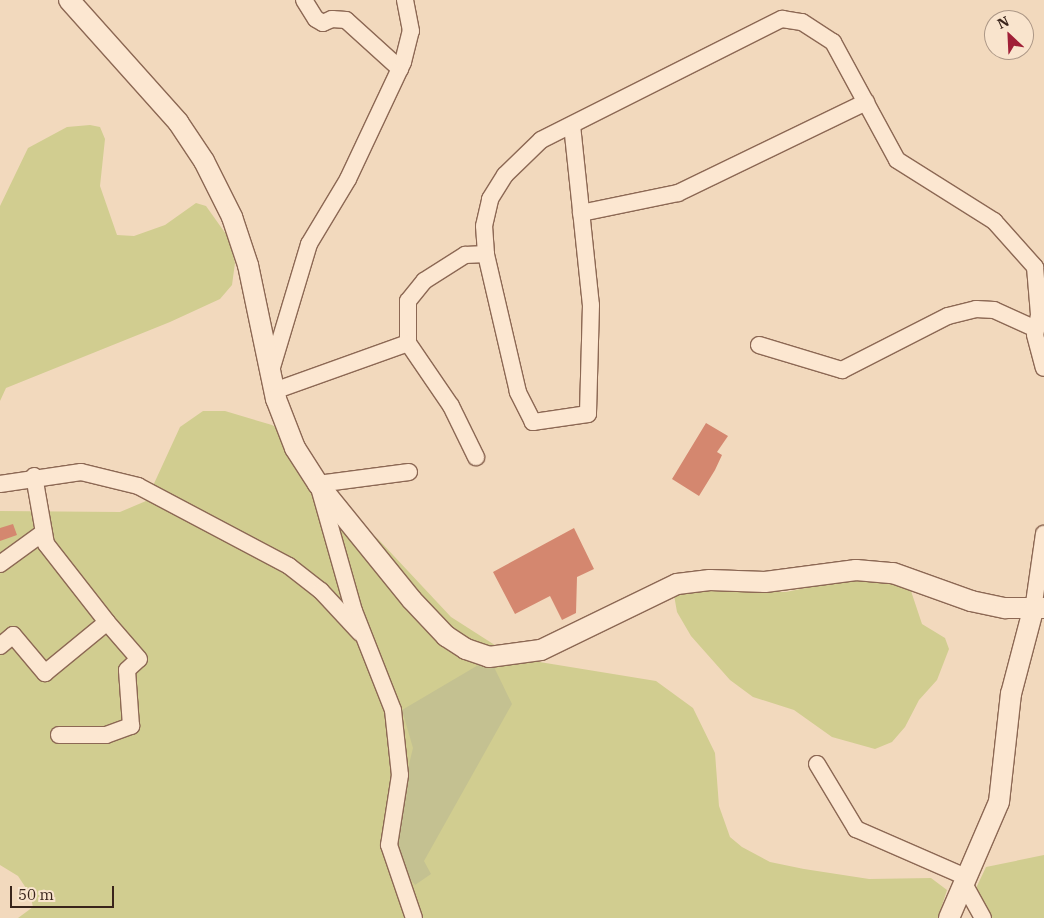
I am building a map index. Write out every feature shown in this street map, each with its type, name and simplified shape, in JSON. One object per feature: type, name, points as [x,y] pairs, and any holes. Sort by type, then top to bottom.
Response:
[{"type":"street","points":[[69,0],[178,122],[204,160],[232,217],[248,265],[272,382],[284,424],[318,484],[446,636],[489,657],[541,650],[677,584],[710,580],[775,582],[856,570],[893,572],[971,601],[1039,609]]},
{"type":"street","points":[[304,0],[316,19],[323,23],[332,19],[346,20],[400,69]]},
{"type":"street","points":[[272,382],[309,244],[348,178],[400,69],[411,31],[405,0]]},
{"type":"street","points":[[572,125],[591,305],[588,414],[534,422],[527,416],[486,254],[484,226],[490,199],[505,175],[541,140],[782,19],[802,22],[833,42],[897,160],[914,175],[972,204],[1030,261],[1038,290],[1036,329],[1044,368]]},
{"type":"street","points":[[581,213],[678,193],[866,102]]},
{"type":"street","points":[[476,457],[451,406],[408,343],[408,301],[424,281],[465,255],[486,254]]},
{"type":"street","points":[[759,345],[842,370],[948,316],[976,309],[994,310],[1036,329]]},
{"type":"street","points":[[272,382],[408,343]]},
{"type":"street","points":[[0,484],[34,476],[81,472],[138,486],[289,566],[321,591],[363,636]]},
{"type":"street","points":[[318,484],[409,472]]},
{"type":"street","points":[[34,476],[46,544],[107,622],[139,659],[127,670],[131,726],[106,735],[60,735]]},
{"type":"street","points":[[318,484],[363,636],[393,710],[400,748],[389,845],[414,918]]},
{"type":"street","points":[[0,564],[44,532]]},
{"type":"street","points":[[949,918],[964,879],[999,802],[1011,694],[1039,609],[1044,534]]},
{"type":"street","points":[[0,646],[14,635],[45,673],[107,622]]},
{"type":"street","points":[[817,764],[856,829],[964,879],[983,918]]},
{"type":"shaded area","points":[[90,125],[100,127],[105,139],[100,186],[117,235],[134,236],[165,225],[196,203],[206,206],[228,237],[235,263],[232,285],[220,299],[170,322],[6,388],[0,401],[0,206],[28,148],[67,127]]},
{"type":"shaded area","points":[[203,411],[225,411],[272,425],[302,443],[334,502],[378,539],[451,617],[515,658],[656,681],[693,708],[715,753],[719,806],[730,837],[742,847],[770,862],[804,869],[869,879],[931,878],[947,890],[938,918],[18,918],[33,907],[30,894],[18,876],[0,865],[0,511],[120,512],[146,501],[180,427]]},
{"type":"shaded area","points":[[878,579],[910,588],[922,624],[945,638],[949,649],[937,680],[919,700],[905,727],[892,742],[875,749],[832,737],[794,710],[753,697],[730,680],[691,636],[677,612],[674,595],[701,591],[786,592],[839,581]]},
{"type":"shaded area","points":[[480,664],[494,667],[512,704],[424,861],[431,874],[415,885],[400,865],[393,829],[413,748],[402,710]]},
{"type":"shaded area","points":[[1044,855],[1044,918],[975,918],[969,903],[986,867]]},
{"type":"building","points":[[706,423],[728,436],[717,452],[722,455],[715,470],[699,496],[672,479]]},
{"type":"building","points":[[13,524],[17,535],[0,541],[0,528]]},
{"type":"building","points":[[574,528],[594,569],[577,577],[576,613],[562,620],[550,596],[515,614],[493,572]]}]
